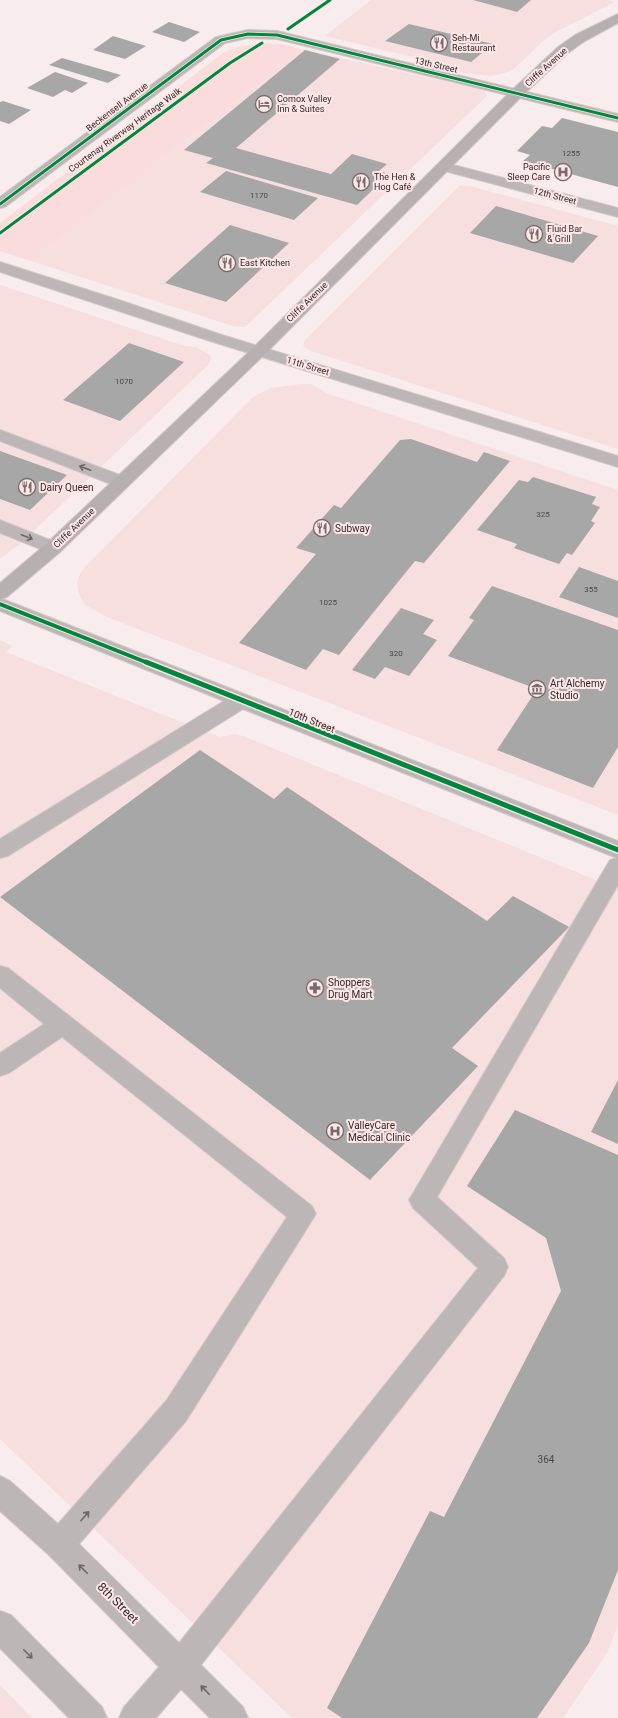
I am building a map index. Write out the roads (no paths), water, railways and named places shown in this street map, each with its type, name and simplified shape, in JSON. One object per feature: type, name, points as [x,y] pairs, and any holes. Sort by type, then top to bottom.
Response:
[{"type":"main road","name":"Cliffe Avenue","points":[[0,594],[53,548],[258,351],[446,167],[517,93],[563,50],[580,38],[618,18]]},
{"type":"street","name":"13th Street","points":[[248,34],[277,35],[618,118]]},
{"type":"street","name":"Beckensell Avenue","points":[[0,204],[221,40],[248,34]]},
{"type":"street","name":"12th Street","points":[[446,167],[618,214]]},
{"type":"street","name":"11th Street","points":[[0,267],[258,351],[618,462]]},
{"type":"street","points":[[0,435],[122,482]]},
{"type":"street","points":[[0,526],[53,548]]},
{"type":"street","name":"10th Street","points":[[0,604],[240,701],[618,850]]},
{"type":"street","points":[[0,850],[240,701]]},
{"type":"street","points":[[135,1718],[181,1666],[495,1267],[422,1200],[618,866]]},
{"type":"street","points":[[0,975],[303,1214],[176,1411],[59,1545]]},
{"type":"street","points":[[0,1066],[63,1024]]},
{"type":"street","name":"8th Street","points":[[0,1491],[59,1545],[232,1718]]},
{"type":"street","points":[[0,1626],[91,1718]]},
{"type":"place","name":"Seh-Mi Restaurant","points":[[439,43]]},
{"type":"place","name":"Comox Valley Inn & Suites","points":[[264,104]]},
{"type":"place","name":"Pacific Sleep Care","points":[[563,172]]},
{"type":"place","name":"The Hen & Hog Café","points":[[361,182]]},
{"type":"place","name":"Fluid Bar & Grill","points":[[534,234]]},
{"type":"place","name":"East Kitchen","points":[[227,263]]},
{"type":"place","name":"Dairy Queen","points":[[27,487]]},
{"type":"place","name":"Subway","points":[[322,528]]},
{"type":"place","name":"Art Alchemy Studio","points":[[537,689]]},
{"type":"place","name":"Shoppers Drug Mart","points":[[315,988]]},
{"type":"place","name":"ValleyCare Medical Clinic","points":[[335,1131]]}]
